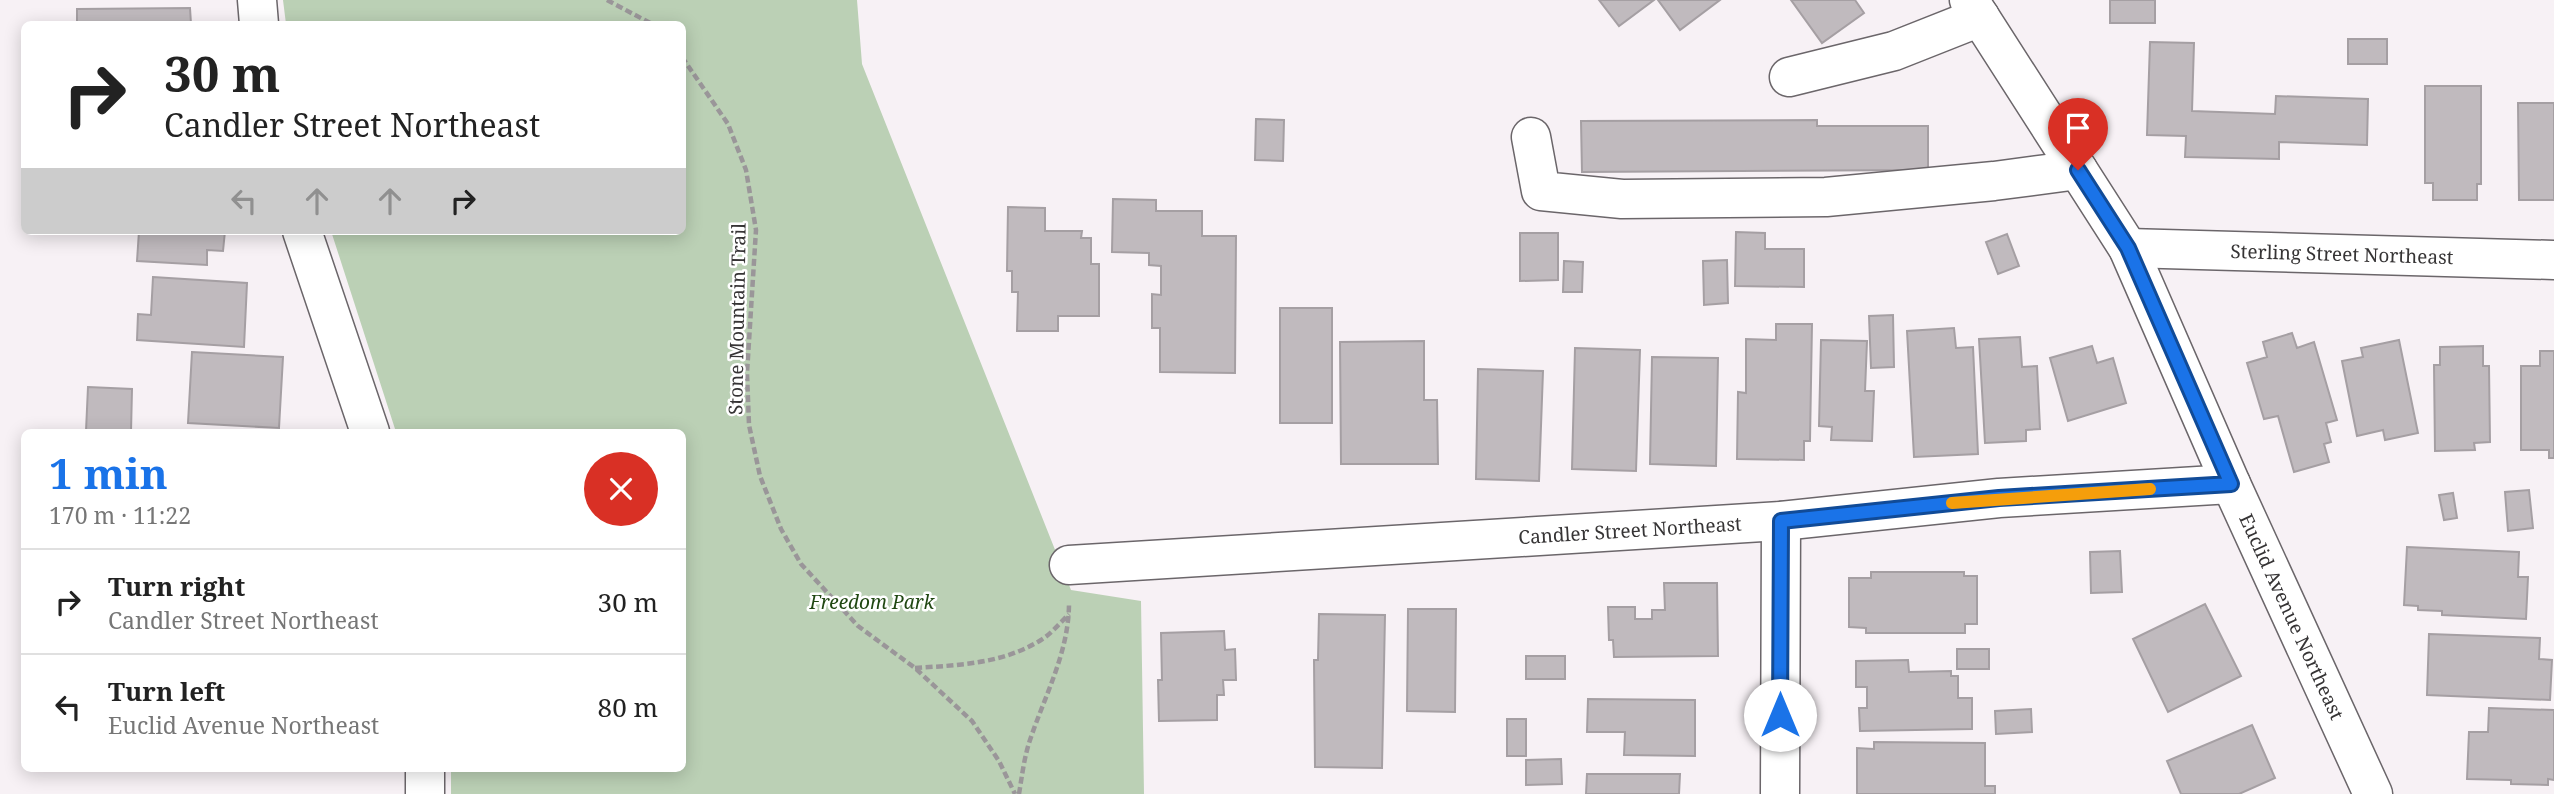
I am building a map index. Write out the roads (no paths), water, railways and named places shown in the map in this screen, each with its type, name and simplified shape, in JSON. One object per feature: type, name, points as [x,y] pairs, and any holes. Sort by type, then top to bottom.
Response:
[{"type":"street","points":[[257,0],[259,21]]},
{"type":"street","points":[[1789,77],[1894,51],[1975,9]]},
{"type":"street","name":"Euclid Avenue Northeast","points":[[1975,9],[2128,248],[2231,484],[2373,794]]},
{"type":"street","points":[[1531,137],[1541,191],[1622,199],[1826,197],[2078,170]]},
{"type":"street","points":[[303,235],[369,429]]},
{"type":"street","name":"Sterling Street Northeast","points":[[2128,248],[2554,260]]},
{"type":"street","name":"Candler Street Northeast","points":[[1069,565],[1781,521],[1999,498],[2231,484]]},
{"type":"street","points":[[1780,794],[1781,521]]},
{"type":"street","points":[[425,772],[425,794]]},
{"type":"park label","name":"Freedom Park","points":[[872,602]]}]
